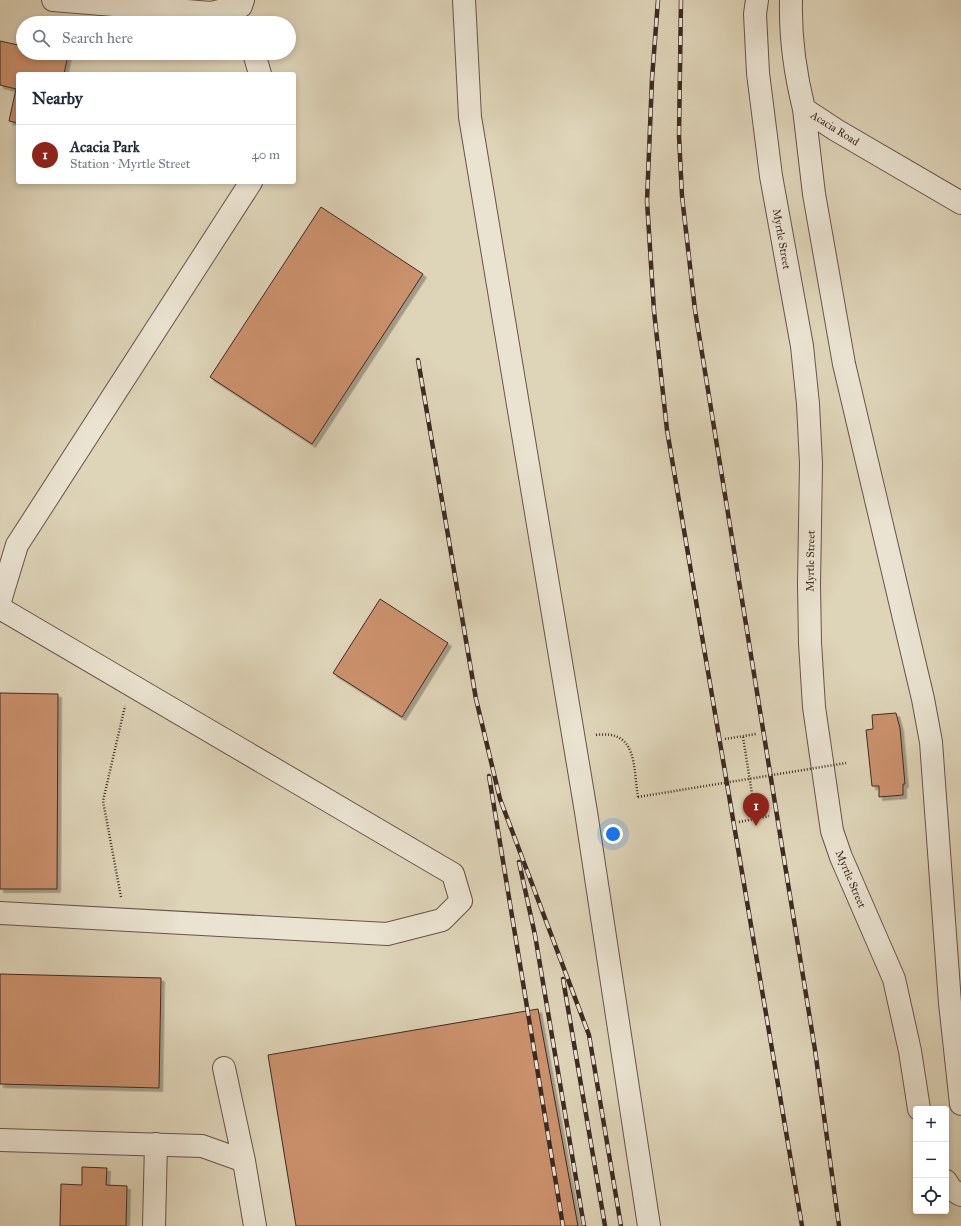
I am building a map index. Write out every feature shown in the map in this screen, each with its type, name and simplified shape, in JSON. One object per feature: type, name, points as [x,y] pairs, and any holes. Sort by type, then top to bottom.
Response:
[{"type":"street","points":[[53,0],[211,13],[243,10]]},
{"type":"street","points":[[464,0],[470,117],[573,739],[649,1226]]},
{"type":"street","name":"Myrtle Street","points":[[757,0],[755,14],[758,73],[771,176],[802,346],[808,404],[811,464],[809,585],[810,643],[814,707],[832,831],[841,857],[894,979],[910,1051],[919,1106]]},
{"type":"street","name":"Acacia Road","points":[[791,0],[790,19],[795,71],[804,109],[836,130],[960,199]]},
{"type":"street","points":[[256,60],[259,72]]},
{"type":"street","points":[[804,109],[814,194],[844,364],[923,699],[931,742],[950,1003],[961,1104]]},
{"type":"street","points":[[0,601],[16,545],[250,184]]},
{"type":"street","points":[[0,608],[453,874],[461,901],[442,920],[387,934],[0,913]]},
{"type":"street","points":[[224,1068],[244,1161],[254,1226]]},
{"type":"street","points":[[0,1140],[202,1146],[244,1161]]},
{"type":"street","points":[[154,1226],[156,1144]]},
{"type":"street","points":[[949,1186],[951,1189],[961,1195]]},
{"type":"path","points":[[124,919],[103,800],[130,684]]},
{"type":"path","points":[[573,739],[607,734],[619,737],[628,744],[632,755],[638,797],[846,764]]},
{"type":"path","points":[[725,739],[756,734]]},
{"type":"path","points":[[743,737],[756,818]]},
{"type":"path","points":[[739,822],[769,816]]},
{"type":"building","points":[[0,41],[16,44],[16,60],[67,60],[64,72],[16,72],[16,89],[0,85]]},
{"type":"building","points":[[16,89],[16,123],[9,121]]},
{"type":"building","points":[[321,207],[423,274],[312,444],[210,377]]},
{"type":"building","points":[[380,599],[448,643],[402,717],[333,673]]},
{"type":"building","points":[[0,693],[58,694],[57,889],[0,889]]},
{"type":"building","points":[[896,713],[900,728],[905,784],[903,784],[903,795],[879,797],[879,786],[872,786],[866,730],[873,729],[872,715]]},
{"type":"building","points":[[0,974],[161,978],[159,1088],[0,1084]]},
{"type":"building","points":[[538,1009],[578,1226],[296,1226],[268,1055]]},
{"type":"building","points":[[82,1167],[107,1168],[106,1185],[127,1186],[126,1226],[60,1226],[61,1184],[82,1185]]},
{"type":"railway","points":[[658,0],[652,79],[647,201],[654,311],[667,430],[802,1226]]},
{"type":"railway","points":[[681,0],[679,136],[682,196],[695,310],[815,1050],[839,1226]]},
{"type":"railway","points":[[418,360],[476,699],[500,799],[589,1035],[621,1226]]},
{"type":"railway","points":[[489,776],[563,1226]]},
{"type":"railway","points":[[519,862],[535,935],[584,1226]]},
{"type":"railway","points":[[563,979],[605,1226]]},
{"type":"place","name":"Acacia Park","points":[[756,826]]}]
